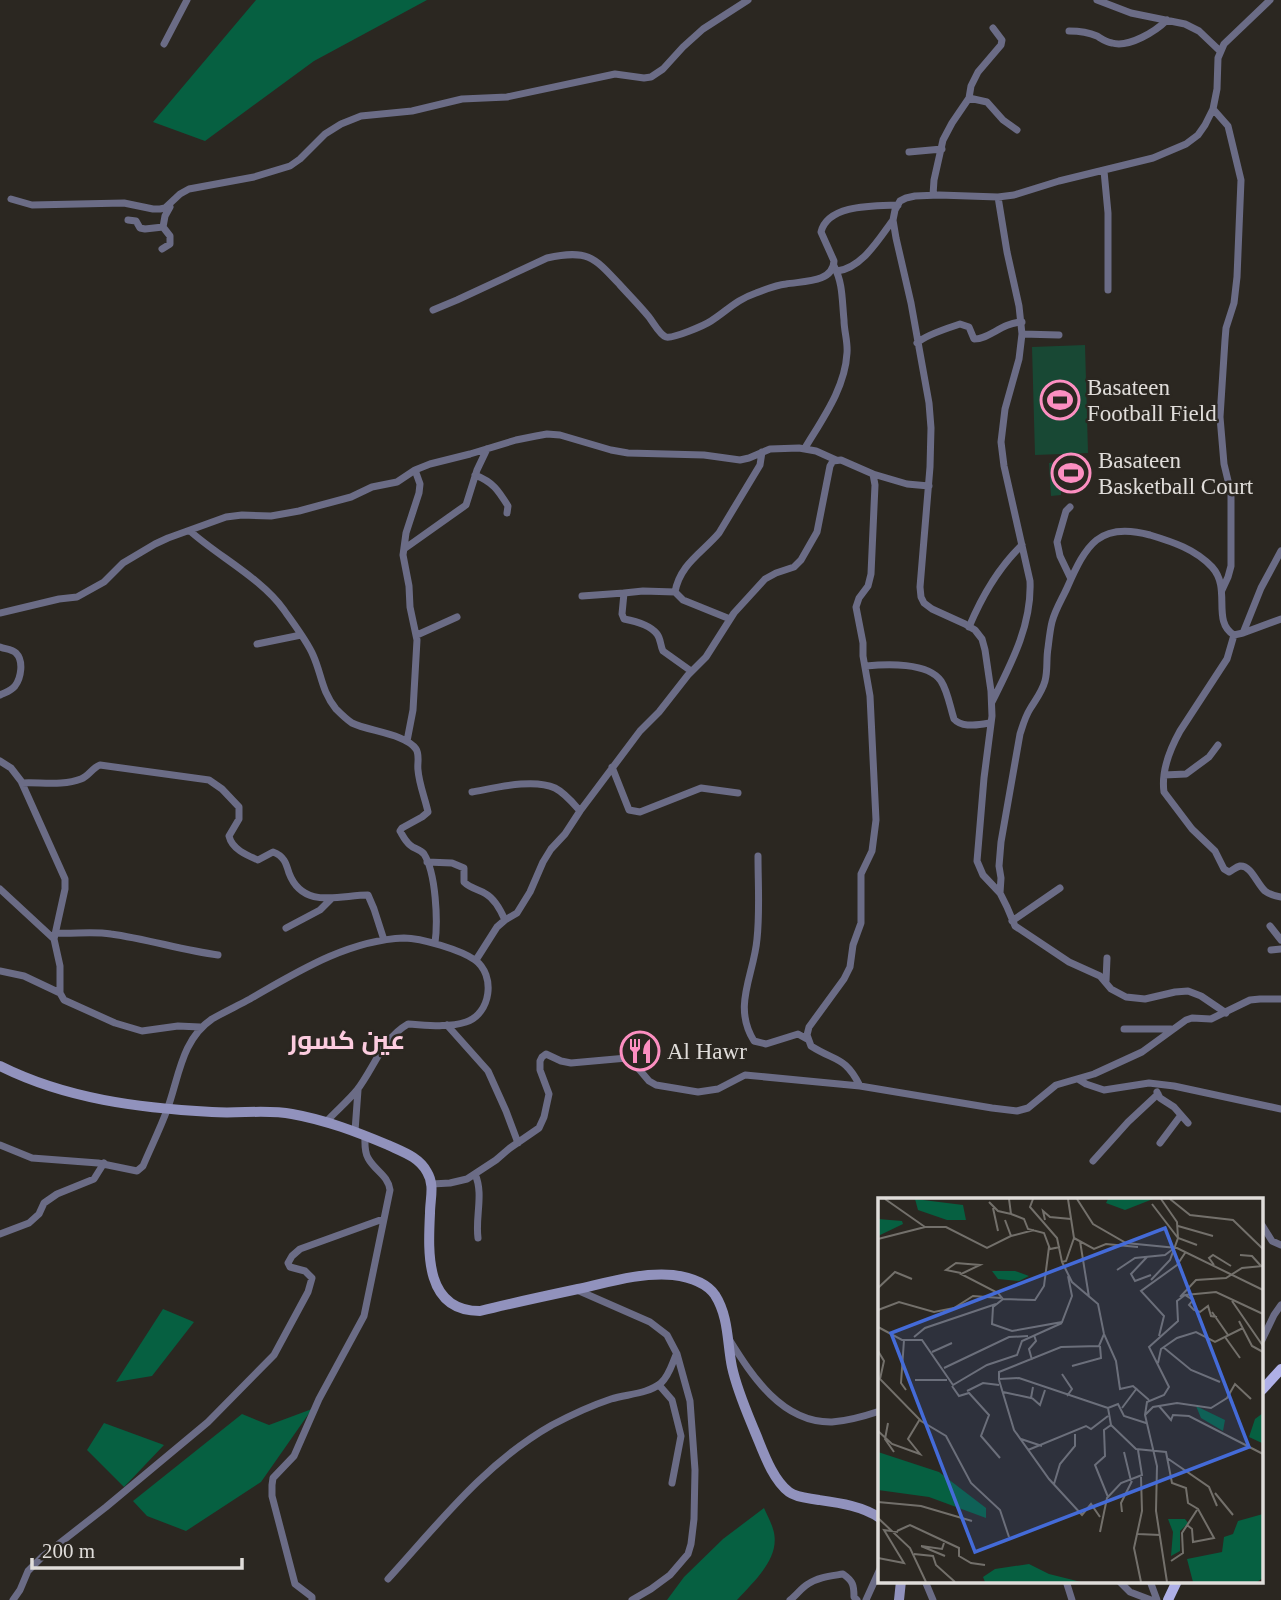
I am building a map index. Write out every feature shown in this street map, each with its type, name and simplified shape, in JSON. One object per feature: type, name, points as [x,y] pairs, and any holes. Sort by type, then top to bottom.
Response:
[{"type":"main road","points":[[0,1066],[36,1082],[99,1100],[215,1113],[288,1113],[355,1131],[411,1155],[426,1170],[432,1185],[429,1235],[431,1271],[438,1291],[452,1306],[461,1310],[480,1311],[576,1289],[657,1275],[696,1280],[714,1294],[723,1311],[740,1398],[770,1466],[781,1483],[789,1493],[860,1508],[878,1517]]},
{"type":"main road","points":[[1264,1388],[1281,1369]]},
{"type":"main road","points":[[899,1600],[901,1582]]},
{"type":"main road","points":[[1168,1600],[1177,1582]]},
{"type":"street","points":[[163,44],[187,0]]},
{"type":"street","points":[[163,249],[170,244],[170,236],[163,227],[164,216],[180,194],[189,189],[254,177],[290,166],[325,134],[341,124],[361,116],[412,111],[462,99],[507,97],[615,74],[651,77],[663,69],[703,29],[748,0]]},
{"type":"street","points":[[1097,0],[1131,13],[1193,27],[1220,51]]},
{"type":"street","points":[[1226,1013],[1201,996],[1188,991],[1134,999],[1116,993],[1106,981],[1094,973],[1059,957],[1015,926],[1000,893],[983,875],[976,860],[991,723],[990,678],[982,639],[969,626],[932,608],[924,603],[921,597],[931,428],[929,403],[893,220],[895,210],[906,198],[933,195],[1014,195],[1153,158],[1186,144],[1198,135],[1213,109],[1218,58],[1224,44],[1270,0]]},
{"type":"street","points":[[1069,31],[1083,31],[1115,45],[1147,35],[1167,20]]},
{"type":"street","points":[[933,195],[943,140],[969,98],[978,72],[1001,44],[1002,40],[993,27]]},
{"type":"street","points":[[969,98],[987,102],[1003,120],[1017,130]]},
{"type":"street","points":[[1213,109],[1228,126],[1241,180],[1237,276],[1234,303],[1226,328],[1220,417],[1223,456],[1231,493],[1231,566],[1222,590]]},
{"type":"street","points":[[909,152],[942,149]]},
{"type":"street","points":[[1104,171],[1108,213],[1108,290]]},
{"type":"street","points":[[992,703],[1021,639],[1030,594],[1030,582],[1001,442],[1004,409],[1019,359],[1022,322],[998,197]]},
{"type":"street","points":[[11,198],[32,205],[124,203],[153,209],[165,208],[174,201]]},
{"type":"street","points":[[805,448],[841,384],[847,350],[842,288],[821,232],[826,220],[853,208],[898,205]]},
{"type":"street","points":[[128,220],[136,221],[140,228],[145,229],[163,227]]},
{"type":"street","points":[[835,268],[846,270],[863,257],[893,220]]},
{"type":"street","points":[[433,310],[547,258],[582,255],[596,260],[605,268],[663,335],[671,337],[707,323],[748,296],[775,286],[813,281],[835,268]]},
{"type":"street","points":[[917,343],[923,337],[960,324],[969,327],[974,339],[981,339],[998,328],[1022,322]]},
{"type":"street","points":[[1022,334],[1059,335]]},
{"type":"street","points":[[0,613],[77,597],[104,582],[135,555],[168,538],[232,516],[279,515],[299,511],[402,480],[415,470],[516,440],[554,434],[628,453],[704,455],[740,460],[781,447],[805,448],[873,474],[907,484],[929,486]]},
{"type":"street","points":[[404,548],[466,505],[475,475],[487,449]]},
{"type":"street","points":[[675,592],[692,557],[719,533],[756,473],[762,460],[762,452]]},
{"type":"street","points":[[476,960],[505,920],[517,913],[551,849],[565,834],[612,767],[711,650],[730,619],[765,579],[794,567],[807,551],[817,532],[830,466],[836,460]]},
{"type":"street","points":[[407,741],[413,710],[417,648],[404,548],[419,493],[420,484],[415,470]]},
{"type":"street","points":[[807,1039],[809,1027],[848,972],[852,945],[862,923],[861,874],[873,845],[876,820],[873,729],[856,607],[868,586],[871,574],[875,485],[873,474]]},
{"type":"street","points":[[475,475],[488,480],[500,494],[508,506],[507,513]]},
{"type":"street","points":[[1070,507],[1066,511],[1057,542],[1060,556],[1071,579]]},
{"type":"street","points":[[1000,893],[999,852],[1020,734],[1025,718],[1042,690],[1052,622],[1079,561],[1092,543],[1114,532],[1127,530],[1186,548],[1212,568],[1220,579],[1223,623],[1228,632],[1234,635],[1281,619]]},
{"type":"street","points":[[190,531],[217,550],[280,604],[313,653],[324,689],[337,709],[350,722],[407,741],[416,748],[419,779],[428,812],[400,831],[411,846],[422,851],[427,862],[433,882],[436,911],[435,943]]},
{"type":"street","points":[[969,626],[1003,564],[1022,545]]},
{"type":"street","points":[[1243,633],[1261,588],[1281,551]]},
{"type":"street","points":[[582,596],[643,591],[675,592],[683,600],[730,619]]},
{"type":"street","points":[[624,593],[624,619],[638,622],[652,630],[660,638],[663,651],[691,671]]},
{"type":"street","points":[[416,635],[457,617]]},
{"type":"street","points":[[257,644],[301,635]]},
{"type":"street","points":[[1234,635],[1227,659],[1174,743],[1163,785],[1167,797],[1192,829],[1215,852],[1224,869],[1229,872],[1243,866],[1266,891],[1281,897]]},
{"type":"street","points":[[0,647],[17,654],[21,665],[16,685],[0,695]]},
{"type":"street","points":[[866,666],[903,665],[931,672],[942,682],[954,719],[958,723],[991,723]]},
{"type":"street","points":[[1164,775],[1186,774],[1209,757],[1218,745]]},
{"type":"street","points":[[0,761],[10,768],[22,783],[65,879],[55,936],[60,967],[60,993],[64,1000],[128,1028],[142,1031],[178,1026],[200,1027]]},
{"type":"street","points":[[22,783],[82,778],[100,765],[209,780],[239,807],[239,818],[229,836],[233,846],[258,860],[273,852],[278,853],[285,861],[291,878],[302,891],[320,898],[368,895],[384,940]]},
{"type":"street","points":[[612,767],[629,810],[640,812],[701,788],[737,793]]},
{"type":"street","points":[[472,792],[522,785],[544,785],[561,792],[580,810]]},
{"type":"street","points":[[758,856],[757,941],[744,1004],[748,1031],[754,1041],[766,1044],[798,1034],[807,1039],[815,1049],[845,1064],[860,1086]]},
{"type":"street","points":[[427,862],[452,863],[464,868],[464,882],[470,888],[488,895],[505,920]]},
{"type":"street","points":[[1012,921],[1060,888]]},
{"type":"street","points":[[0,889],[55,936],[107,933],[218,955]]},
{"type":"street","points":[[286,928],[320,909],[331,899]]},
{"type":"street","points":[[1270,926],[1281,940]]},
{"type":"street","points":[[0,1145],[32,1158],[104,1163],[137,1171],[167,1109],[186,1051],[200,1027],[219,1015],[321,960],[384,940],[404,938],[435,943],[476,960],[487,981],[488,995],[485,1006],[477,1017],[447,1026],[404,1026],[389,1041],[358,1089],[326,1122]]},
{"type":"street","points":[[1271,950],[1281,949]]},
{"type":"street","points":[[1106,981],[1107,958]]},
{"type":"street","points":[[0,971],[24,976],[60,993]]},
{"type":"street","points":[[432,1185],[467,1179],[539,1128],[549,1094],[540,1070],[540,1061],[546,1054],[571,1063],[626,1058],[656,1085],[698,1091],[719,1089],[745,1075],[860,1086],[1017,1111],[1028,1108],[1056,1085],[1111,1067],[1142,1052],[1172,1029],[1192,1018],[1211,1019],[1251,1000],[1281,999]]},
{"type":"street","points":[[447,1026],[488,1072],[518,1143]]},
{"type":"street","points":[[1124,1029],[1172,1029]]},
{"type":"street","points":[[1078,1079],[1104,1090],[1149,1083],[1174,1086],[1281,1109]]},
{"type":"street","points":[[1158,1084],[1160,1098],[1188,1123]]},
{"type":"street","points":[[355,1131],[358,1089]]},
{"type":"street","points":[[1093,1161],[1158,1094]]},
{"type":"street","points":[[1160,1143],[1181,1115]]},
{"type":"street","points":[[313,1600],[295,1584],[272,1496],[272,1485],[273,1478],[294,1456],[319,1399],[360,1326],[367,1306],[390,1186],[366,1155],[365,1136]]},
{"type":"street","points":[[0,1234],[29,1223],[39,1214],[44,1203],[57,1194],[94,1180],[104,1163]]},
{"type":"street","points":[[475,1174],[478,1181],[478,1238]]},
{"type":"street","points":[[13,1600],[28,1571],[42,1557],[200,1429],[274,1356],[308,1292],[312,1278],[305,1271],[290,1267],[288,1263],[292,1256],[300,1249],[383,1219]]},
{"type":"street","points":[[1264,1228],[1272,1241],[1281,1245]]},
{"type":"street","points":[[576,1289],[660,1328],[677,1354],[690,1401],[695,1446],[691,1544],[688,1554],[670,1575],[632,1600]]},
{"type":"street","points":[[1264,1336],[1281,1305]]},
{"type":"street","points":[[729,1339],[760,1385],[791,1411],[805,1418],[834,1422],[878,1411]]},
{"type":"street","points":[[388,1579],[483,1476],[522,1443],[593,1405],[659,1385],[665,1379],[677,1354]]},
{"type":"street","points":[[659,1385],[672,1400],[681,1436],[672,1483]]},
{"type":"street","points":[[866,1600],[878,1573]]},
{"type":"street","points":[[790,1600],[813,1580],[843,1574],[852,1580],[854,1597],[857,1600]]},
{"type":"street","points":[[925,1582],[933,1600]]},
{"type":"street","points":[[1066,1582],[1072,1600]]},
{"type":"street","points":[[1120,1582],[1130,1592],[1151,1600]]},
{"type":"street","points":[[1150,1582],[1157,1600]]},
{"type":"green space","points":[[256,0],[427,0],[314,61],[205,141],[153,122]]},
{"type":"green space","name":"Basateen Football Field","points":[[1085,345],[1088,453],[1035,455],[1032,347]]},
{"type":"green space","name":"Basateen Basketball Court","points":[[1063,456],[1081,457],[1080,491],[1061,490],[1061,495],[1051,496],[1049,463],[1059,462],[1061,484]]},
{"type":"green space","points":[[163,1309],[194,1322],[152,1376],[116,1382]]},
{"type":"green space","points":[[312,1409],[261,1482],[186,1531],[147,1516],[133,1501],[242,1414],[269,1425]]},
{"type":"green space","points":[[104,1423],[164,1445],[124,1487],[87,1450]]},
{"type":"green space","points":[[764,1508],[773,1529],[774,1549],[765,1568],[737,1600],[667,1600],[684,1577],[723,1539]]},
{"type":"place","name":"Basateen Football Field","points":[[1060,400]]},
{"type":"place","name":"Basateen Basketball Court","points":[[1071,473]]},
{"type":"place","name":"Al Hawr","points":[[640,1051]]},
{"type":"district","name":"عين كسور","points":[[347,1040]]}]
